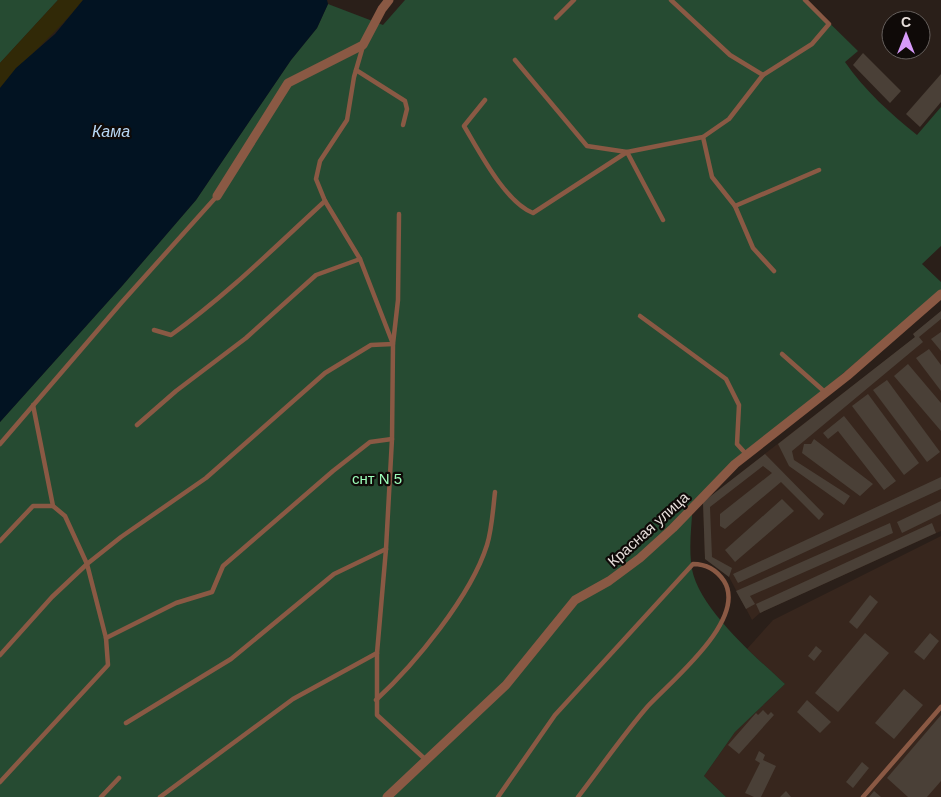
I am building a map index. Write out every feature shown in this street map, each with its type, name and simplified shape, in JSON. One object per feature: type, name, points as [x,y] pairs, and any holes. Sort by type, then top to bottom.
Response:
[{"type":"street","points":[[217,196],[288,83],[363,44],[389,0]]},
{"type":"street","name":"Красная улица","points":[[388,797],[506,685],[575,600],[609,582],[640,558],[673,528],[736,464],[826,393],[941,294]]},
{"type":"lane","points":[[556,18],[574,0]]},
{"type":"lane","points":[[671,0],[730,55],[763,74]]},
{"type":"lane","points":[[515,60],[587,146],[627,152],[703,137],[729,119],[763,74],[812,44],[829,24],[805,0]]},
{"type":"lane","points":[[363,44],[347,120],[320,161],[316,179],[325,201],[360,259],[393,344]]},
{"type":"lane","points":[[356,70],[405,101],[407,109],[403,125]]},
{"type":"lane","points":[[485,100],[464,126],[498,182],[526,211],[533,213],[627,152]]},
{"type":"lane","points":[[703,137],[712,177],[736,206],[753,248],[774,270]]},
{"type":"lane","points":[[627,152],[663,220]]},
{"type":"lane","points":[[736,206],[818,170]]},
{"type":"lane","points":[[0,444],[217,196]]},
{"type":"lane","points":[[154,330],[171,335],[192,320],[242,279],[325,201]]},
{"type":"lane","points":[[399,214],[398,300],[393,344],[392,438],[386,549],[377,654],[376,700],[377,715],[428,761]]},
{"type":"lane","points":[[137,425],[176,391],[246,338],[316,275],[360,259]]},
{"type":"lane","points":[[640,316],[726,379],[739,405],[737,444],[748,456]]},
{"type":"lane","points":[[0,655],[52,597],[87,564],[121,537],[206,478],[325,373],[371,345],[393,344]]},
{"type":"lane","points":[[782,354],[826,393]]},
{"type":"lane","points":[[0,782],[108,665],[106,638],[87,564],[65,516],[53,506],[33,405]]},
{"type":"lane","points":[[106,638],[176,603],[212,592],[223,566],[333,471],[370,442],[392,438]]},
{"type":"lane","points":[[376,700],[414,662],[471,583],[487,545],[496,492]]},
{"type":"lane","points":[[0,541],[33,506],[53,506]]},
{"type":"lane","points":[[126,723],[231,659],[334,574],[386,549]]},
{"type":"lane","points":[[498,797],[555,715],[627,638],[682,574],[693,564],[705,564],[719,574],[729,589],[726,608],[708,645],[648,707],[578,797]]},
{"type":"lane","points":[[160,797],[293,699],[377,654]]},
{"type":"lane","points":[[863,797],[941,707]]},
{"type":"lane","points":[[101,797],[119,778]]},
{"type":"shaded area","points":[[941,311],[941,531],[760,613],[752,620],[729,577],[705,559],[703,502],[915,337],[913,334]]},
{"type":"shaded area","points":[[941,536],[941,797],[726,797],[704,776],[735,732],[785,684],[747,649],[773,620]]},
{"type":"green space","points":[[0,0],[58,0],[0,63]]},
{"type":"green space","name":"снт N 5","points":[[405,0],[806,0],[858,51],[845,62],[869,92],[917,135],[941,107],[941,246],[922,264],[941,282],[941,290],[693,501],[690,539],[691,562],[694,578],[702,595],[728,629],[785,684],[735,732],[704,776],[726,797],[0,797],[0,422],[196,200],[291,60],[317,28],[328,4],[383,25]]},
{"type":"sand","points":[[58,0],[83,0],[0,88],[0,63]]},
{"type":"water","name":"Кама","points":[[83,0],[327,0],[328,4],[317,28],[291,60],[196,200],[0,422],[0,88],[16,68],[55,34]]},
{"type":"building","points":[[863,53],[901,91],[890,103],[853,65]]},
{"type":"building","points":[[941,74],[941,102],[920,127],[906,114]]},
{"type":"building","points":[[941,311],[941,319],[919,337],[923,342],[792,451],[794,460],[850,496],[844,505],[789,466],[778,444],[915,337],[913,334]]},
{"type":"building","points":[[941,332],[941,351],[931,339]]},
{"type":"building","points":[[929,349],[941,365],[941,391],[916,358]]},
{"type":"building","points":[[908,364],[941,403],[941,431],[894,376]]},
{"type":"building","points":[[887,380],[940,452],[927,462],[873,390]]},
{"type":"building","points":[[868,394],[919,463],[904,475],[852,406]]},
{"type":"building","points":[[844,416],[896,481],[884,490],[838,431],[828,439],[823,433]]},
{"type":"building","points":[[814,439],[873,484],[860,496],[802,453],[804,444],[811,444]]},
{"type":"building","points":[[765,454],[824,514],[819,520],[781,482],[725,529],[720,526],[720,514],[772,473],[763,466],[710,507],[712,557],[732,568],[729,577],[705,559],[703,502]]},
{"type":"building","points":[[941,477],[941,489],[738,583],[733,574]]},
{"type":"building","points":[[782,499],[794,511],[735,562],[725,550]]},
{"type":"building","points":[[941,501],[941,514],[902,533],[897,522]]},
{"type":"building","points":[[890,523],[893,533],[750,596],[755,604],[746,609],[736,591]]},
{"type":"building","points":[[932,523],[936,533],[760,613],[756,604]]},
{"type":"building","points":[[870,595],[878,602],[857,629],[849,622]]},
{"type":"building","points":[[865,633],[889,653],[838,712],[815,693]]},
{"type":"building","points":[[930,633],[939,641],[924,660],[914,652]]},
{"type":"building","points":[[816,646],[822,651],[814,661],[808,656]]},
{"type":"building","points":[[904,689],[923,705],[894,739],[875,723]]},
{"type":"building","points":[[807,700],[831,722],[820,733],[797,712]]},
{"type":"building","points":[[763,710],[768,715],[771,712],[774,715],[739,754],[728,745],[756,713],[758,715]]},
{"type":"building","points":[[941,715],[941,781],[927,797],[908,797],[887,778]]},
{"type":"building","points":[[759,751],[765,755],[763,760],[776,766],[761,797],[754,797],[745,793],[760,763],[755,760]]},
{"type":"building","points":[[862,762],[869,768],[853,788],[846,782]]},
{"type":"building","points":[[786,791],[791,797],[780,797]]},
{"type":"building","points":[[874,791],[881,797],[869,797]]}]
